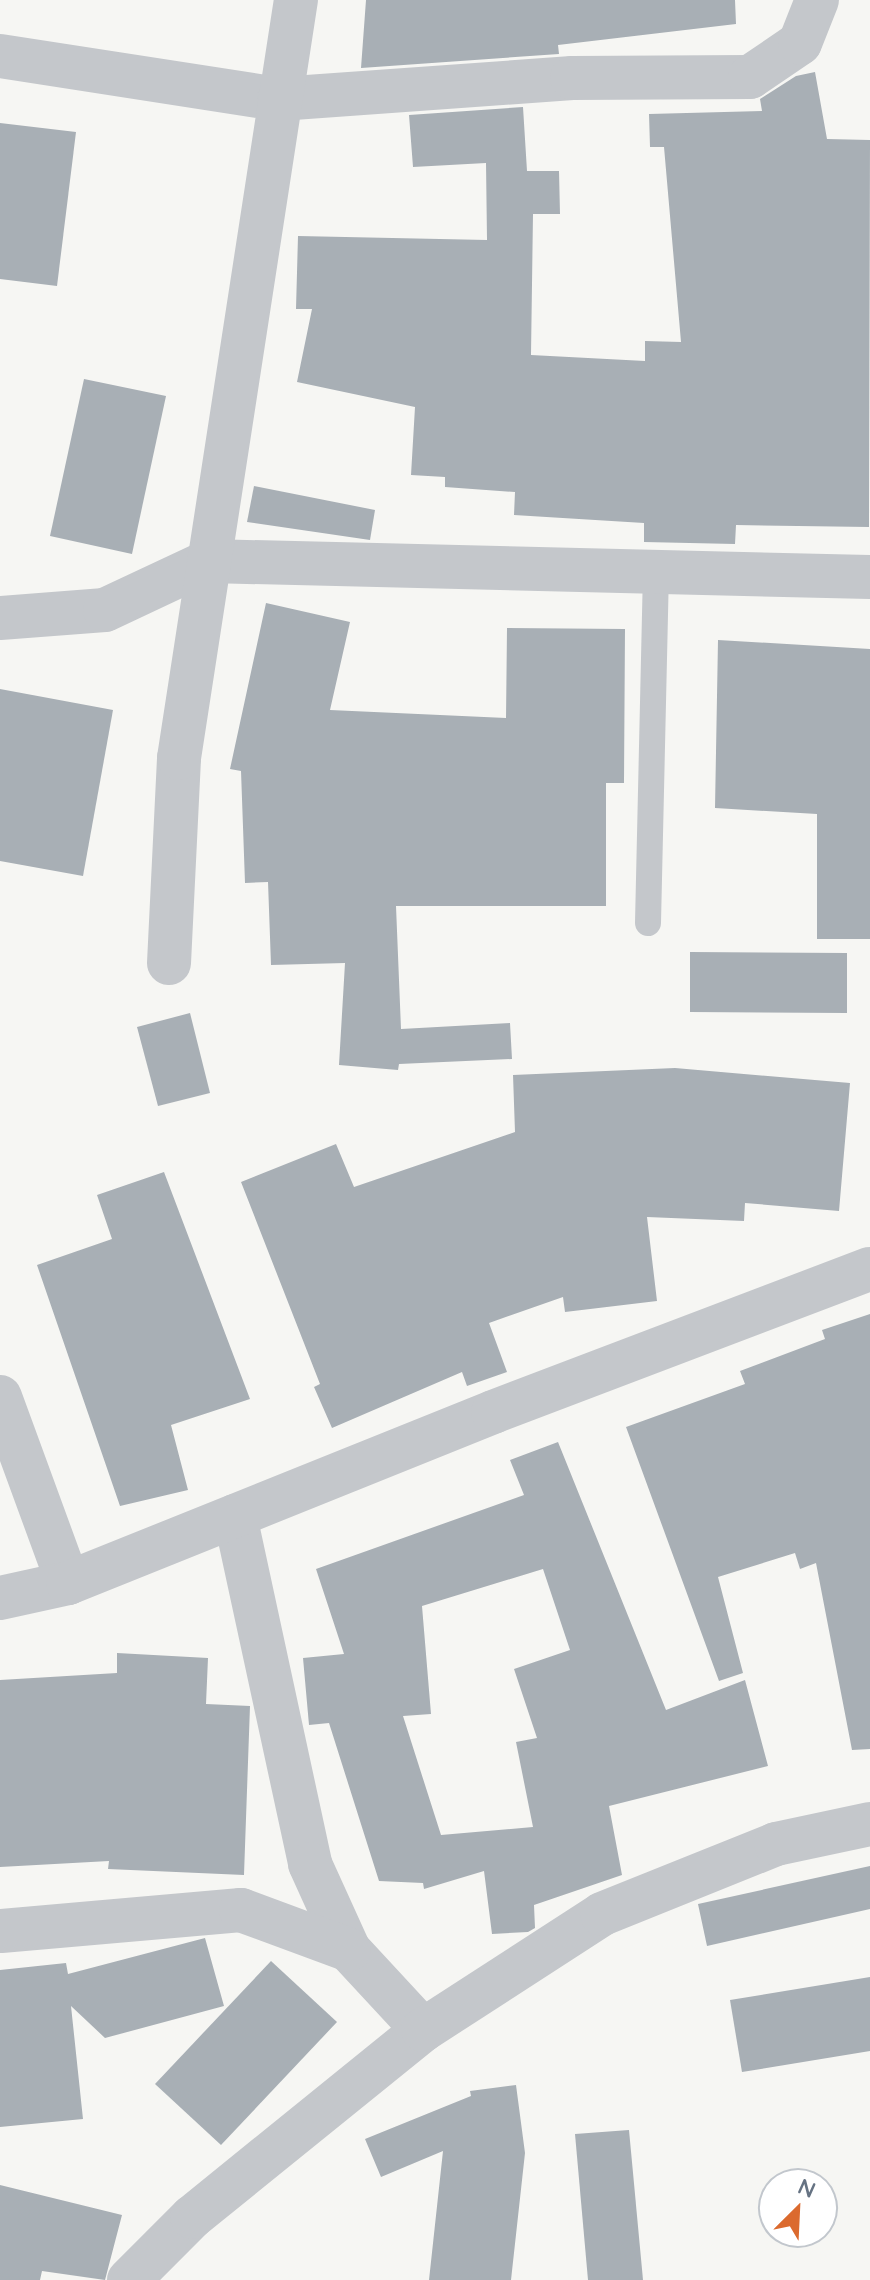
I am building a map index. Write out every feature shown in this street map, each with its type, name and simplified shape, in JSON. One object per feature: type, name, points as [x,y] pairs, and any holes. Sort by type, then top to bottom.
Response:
[{"type":"street","points":[[169,963],[179,758],[296,0]]},
{"type":"street","points":[[0,56],[279,99],[572,78],[750,77],[800,43],[817,0]]},
{"type":"street","points":[[0,618],[105,610],[209,561],[870,577]]},
{"type":"street","points":[[0,1598],[68,1583],[870,1269]]},
{"type":"street","points":[[0,1397],[68,1583]]},
{"type":"street","points":[[235,1516],[310,1864],[349,1950],[423,2030]]},
{"type":"street","points":[[129,2280],[192,2217],[423,2030],[602,1914],[776,1844],[870,1824]]},
{"type":"street","points":[[1,1931],[241,1910],[349,1950]]},
{"type":"lane","points":[[648,923],[656,570]]},
{"type":"building","points":[[366,0],[735,0],[736,24],[558,45],[559,54],[361,68]]},
{"type":"building","points":[[815,72],[827,139],[870,140],[869,527],[736,525],[735,544],[644,542],[644,523],[514,515],[515,492],[445,487],[445,477],[411,475],[415,407],[297,382],[312,309],[296,309],[298,236],[487,240],[486,163],[413,167],[409,115],[523,107],[527,171],[559,171],[560,214],[533,214],[531,355],[645,361],[645,341],[681,342],[664,147],[650,147],[649,114],[762,111],[760,99],[796,76]]},
{"type":"building","points":[[0,123],[76,132],[57,286],[0,279]]},
{"type":"building","points":[[84,379],[166,396],[132,554],[50,536]]},
{"type":"building","points":[[254,486],[375,510],[370,540],[247,522]]},
{"type":"building","points":[[266,603],[350,622],[330,710],[506,718],[507,628],[625,629],[624,783],[606,783],[606,906],[396,906],[401,1029],[510,1023],[512,1059],[399,1064],[398,1070],[339,1065],[345,963],[271,965],[268,882],[245,883],[241,771],[230,769]]},
{"type":"building","points":[[718,640],[870,649],[870,939],[817,939],[817,814],[715,808]]},
{"type":"building","points":[[0,689],[113,710],[83,876],[0,861]]},
{"type":"building","points":[[690,952],[847,953],[847,1013],[690,1012]]},
{"type":"building","points":[[190,1013],[210,1093],[158,1106],[137,1027]]},
{"type":"building","points":[[675,1068],[850,1083],[839,1211],[745,1203],[744,1221],[647,1217],[657,1301],[565,1312],[563,1297],[489,1323],[507,1372],[467,1386],[462,1372],[332,1428],[314,1387],[320,1384],[241,1182],[336,1144],[354,1187],[515,1132],[513,1075]]},
{"type":"building","points":[[164,1172],[250,1399],[171,1425],[188,1490],[120,1506],[37,1265],[112,1239],[97,1195]]},
{"type":"building","points":[[870,1314],[870,1749],[852,1750],[816,1563],[800,1569],[795,1553],[718,1577],[743,1673],[719,1681],[626,1427],[745,1384],[740,1371],[825,1339],[822,1330]]},
{"type":"building","points":[[558,1442],[666,1710],[745,1680],[768,1766],[609,1806],[622,1875],[534,1905],[535,1928],[528,1932],[492,1934],[484,1871],[424,1889],[423,1883],[379,1881],[329,1723],[309,1725],[303,1658],[344,1654],[316,1569],[524,1495],[510,1460]],"holes":[[[543,1569],[570,1650],[514,1669],[537,1738],[516,1742],[533,1827],[441,1835],[403,1716],[431,1714],[422,1606]]]},
{"type":"building","points":[[117,1653],[208,1658],[206,1704],[250,1706],[244,1875],[108,1869],[109,1861],[0,1867],[0,1680],[117,1673]]},
{"type":"building","points":[[870,1866],[870,1909],[707,1946],[698,1904]]},
{"type":"building","points":[[205,1938],[224,2006],[105,2038],[71,2006],[83,2119],[0,2127],[0,1970],[66,1963],[68,1974]]},
{"type":"building","points":[[271,1961],[337,2022],[221,2145],[155,2084]]},
{"type":"building","points":[[870,1977],[870,2051],[742,2072],[730,2000]]},
{"type":"building","points":[[516,2085],[525,2153],[511,2280],[429,2280],[443,2151],[381,2177],[365,2139],[471,2096],[470,2091]]},
{"type":"building","points":[[629,2130],[643,2280],[588,2280],[575,2134]]},
{"type":"building","points":[[0,2185],[122,2215],[105,2280],[42,2271],[40,2280],[0,2280]]}]
